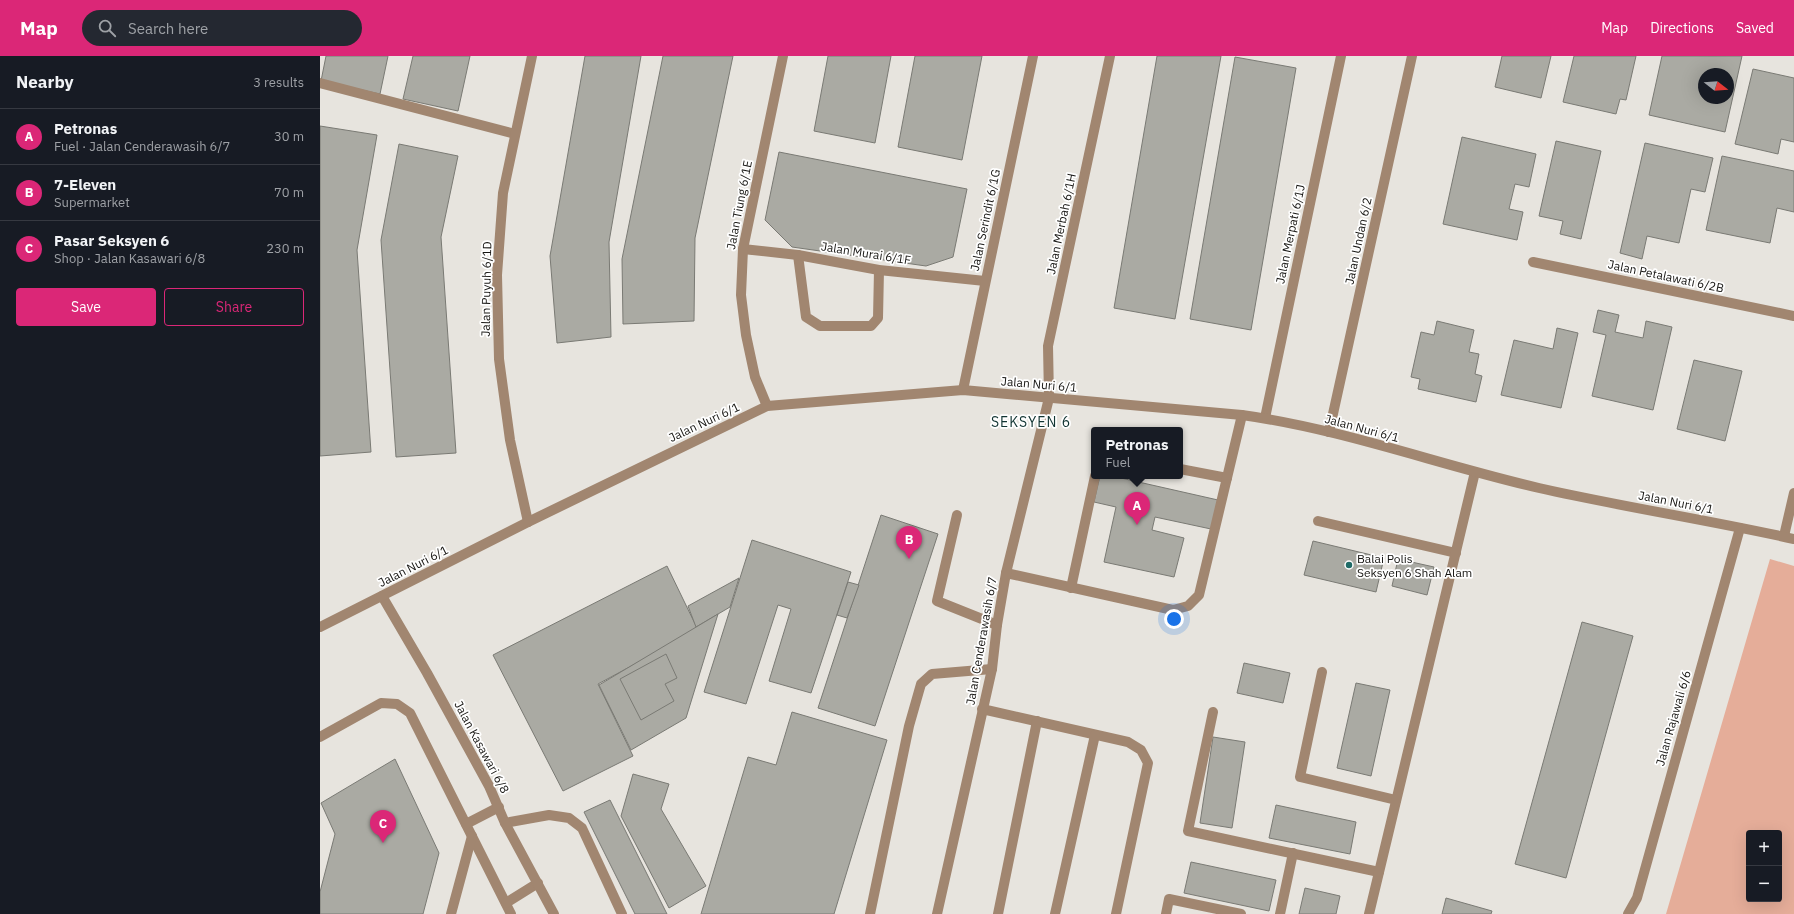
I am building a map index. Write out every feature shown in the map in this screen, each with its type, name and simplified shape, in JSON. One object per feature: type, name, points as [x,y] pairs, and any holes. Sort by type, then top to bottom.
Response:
[{"type":"street","name":"Jalan Puyuh 6/1D","points":[[528,522],[510,440],[499,359],[498,268],[503,192],[532,56]]},
{"type":"street","name":"Jalan Tiung 6/1E","points":[[767,406],[755,377],[746,335],[741,295],[742,249],[784,56]]},
{"type":"street","name":"Jalan Serindit 6/1G","points":[[963,390],[1033,56]]},
{"type":"street","name":"Jalan Merbah 6/1H","points":[[1049,398],[1048,346],[1110,56]]},
{"type":"street","name":"Jalan Merpati 6/1J","points":[[1265,418],[1341,56]]},
{"type":"street","name":"Jalan Undan 6/2","points":[[1329,432],[1412,56]]},
{"type":"street","points":[[320,83],[515,134]]},
{"type":"street","name":"Jalan Murai 6/1F","points":[[742,249],[798,256],[879,270],[985,281]]},
{"type":"street","points":[[798,256],[806,317],[820,326],[871,326],[878,318],[879,270]]},
{"type":"street","name":"Jalan Petalawati 6/2B","points":[[1533,262],[1794,316]]},
{"type":"street","name":"Jalan Nuri 6/1","points":[[320,627],[528,522],[767,406],[963,390],[1265,418],[1329,432],[1539,488],[1789,538]]},
{"type":"street","name":"Jalan Cenderawasih 6/7","points":[[937,914],[992,669],[997,625],[1006,573],[1049,398]]},
{"type":"street","points":[[1006,573],[1173,610],[1188,606],[1199,595],[1242,415]]},
{"type":"street","points":[[1183,470],[1227,478]]},
{"type":"street","points":[[1369,914],[1475,472]]},
{"type":"street","points":[[1071,588],[1094,479]]},
{"type":"street","points":[[1789,538],[1794,493]]},
{"type":"street","points":[[956,515],[937,601],[997,625]]},
{"type":"street","points":[[1318,521],[1456,553]]},
{"type":"street","name":"Jalan Rajawali 6/6","points":[[1628,914],[1636,898],[1740,528]]},
{"type":"street","name":"Jalan Kasawari 6/8","points":[[382,596],[427,673],[499,807],[505,822],[554,914]]},
{"type":"street","points":[[870,914],[909,726],[921,684],[932,674],[992,669]]},
{"type":"street","points":[[1322,672],[1300,777],[1396,800]]},
{"type":"street","points":[[320,738],[381,703],[397,704],[410,713],[511,914]]},
{"type":"street","points":[[982,709],[1128,742],[1141,750],[1148,763],[1116,914]]},
{"type":"street","points":[[1213,712],[1188,831],[1379,872]]},
{"type":"street","points":[[998,914],[1037,721]]},
{"type":"street","points":[[1056,914],[1095,735]]},
{"type":"street","points":[[466,824],[499,807]]},
{"type":"street","points":[[505,822],[548,815],[569,818],[582,828],[622,914]]},
{"type":"street","points":[[451,914],[472,836]]},
{"type":"street","points":[[1280,914],[1293,853]]},
{"type":"street","points":[[506,903],[538,883]]},
{"type":"street","points":[[1166,914],[1169,899],[1241,914]]},
{"type":"shaded area","points":[[1770,559],[1794,566],[1794,914],[1666,914]]},
{"type":"building","points":[[326,56],[388,56],[380,94],[321,81]]},
{"type":"building","points":[[413,56],[470,56],[458,111],[403,99]]},
{"type":"building","points":[[585,56],[641,56],[609,242],[611,337],[557,343],[550,256]]},
{"type":"building","points":[[663,56],[733,56],[695,238],[694,321],[623,324],[622,259]]},
{"type":"building","points":[[828,56],[891,56],[875,143],[814,131]]},
{"type":"building","points":[[915,56],[982,56],[962,160],[898,147]]},
{"type":"building","points":[[1157,56],[1221,56],[1175,319],[1114,308]]},
{"type":"building","points":[[1502,56],[1551,56],[1541,98],[1495,87]]},
{"type":"building","points":[[1574,56],[1636,56],[1626,100],[1620,99],[1616,114],[1563,102]]},
{"type":"building","points":[[1662,56],[1742,56],[1734,92],[1734,68],[1698,68],[1698,104],[1731,104],[1725,132],[1649,115]]},
{"type":"building","points":[[1235,57],[1296,68],[1251,330],[1190,319]]},
{"type":"building","points":[[1753,69],[1794,78],[1794,142],[1781,139],[1778,154],[1735,144]]},
{"type":"building","points":[[320,126],[377,135],[357,250],[371,452],[320,456]]},
{"type":"building","points":[[1462,137],[1536,154],[1529,187],[1515,184],[1509,209],[1523,212],[1517,240],[1443,224]]},
{"type":"building","points":[[1556,141],[1601,151],[1581,239],[1560,234],[1563,221],[1539,216]]},
{"type":"building","points":[[1645,143],[1713,158],[1705,192],[1691,189],[1679,243],[1647,236],[1642,259],[1620,253]]},
{"type":"building","points":[[399,144],[458,156],[441,237],[456,453],[396,457],[381,240]]},
{"type":"building","points":[[779,152],[967,189],[953,257],[926,266],[792,247],[765,220]]},
{"type":"building","points":[[1722,156],[1794,171],[1794,212],[1777,208],[1770,243],[1706,230]]},
{"type":"building","points":[[1598,310],[1619,315],[1615,332],[1643,338],[1646,321],[1672,327],[1653,410],[1592,396],[1606,335],[1593,332]]},
{"type":"building","points":[[1437,321],[1474,330],[1469,352],[1479,354],[1475,374],[1482,376],[1476,402],[1418,389],[1420,379],[1411,377],[1421,332],[1434,335]]},
{"type":"building","points":[[1557,328],[1578,333],[1561,408],[1501,395],[1514,340],[1553,349]]},
{"type":"building","points":[[1694,360],[1742,371],[1725,441],[1677,429]]},
{"type":"building","points":[[1099,479],[1125,479],[1218,500],[1211,529],[1155,517],[1152,530],[1184,538],[1174,577],[1104,562],[1116,507],[1094,502]]},
{"type":"building","points":[[881,515],[938,534],[875,726],[818,708]]},
{"type":"building","points":[[752,540],[851,572],[811,693],[769,681],[791,609],[778,605],[746,704],[704,692]]},
{"type":"building","points":[[1313,541],[1384,558],[1376,592],[1304,575]]},
{"type":"building","points":[[1398,559],[1434,567],[1427,595],[1392,586]]},
{"type":"building","points":[[667,566],[698,630],[598,684],[633,756],[563,791],[493,655]]},
{"type":"building","points":[[739,578],[730,607],[696,627],[688,606]]},
{"type":"building","points":[[848,582],[859,585],[847,618],[837,615]]},
{"type":"building","points":[[718,614],[686,718],[631,750],[599,685]]},
{"type":"building","points":[[1582,622],[1633,636],[1566,878],[1515,864]]},
{"type":"building","points":[[666,654],[677,678],[665,684],[674,701],[641,720],[620,679]]},
{"type":"building","points":[[1244,663],[1290,673],[1283,703],[1237,693]]},
{"type":"building","points":[[1356,683],[1390,690],[1371,776],[1337,768]]},
{"type":"building","points":[[792,712],[887,740],[834,914],[701,914],[748,757],[776,765]]},
{"type":"building","points":[[1213,737],[1245,742],[1232,828],[1200,823]]},
{"type":"building","points":[[395,759],[439,853],[423,914],[320,914],[320,892],[335,834],[321,803]]},
{"type":"building","points":[[633,774],[669,784],[661,809],[706,886],[669,908],[621,816]]},
{"type":"building","points":[[610,800],[667,914],[635,914],[584,812]]},
{"type":"building","points":[[1276,805],[1356,822],[1350,854],[1269,838]]},
{"type":"building","points":[[1191,862],[1276,880],[1269,911],[1184,893]]},
{"type":"building","points":[[1305,888],[1340,896],[1336,914],[1299,914]]},
{"type":"building","points":[[1446,898],[1492,911],[1491,914],[1442,914]]},
{"type":"place","name":"Petronas","points":[[1137,525]]},
{"type":"place","name":"7-Eleven","points":[[909,559]]},
{"type":"place","name":"Balai Polis Seksyen 6 Shah Alam","points":[[1349,565]]},
{"type":"place","name":"Pasar Seksyen 6","points":[[383,843]]},
{"type":"district","name":"SEKSYEN 6","points":[[1031,422]]}]
